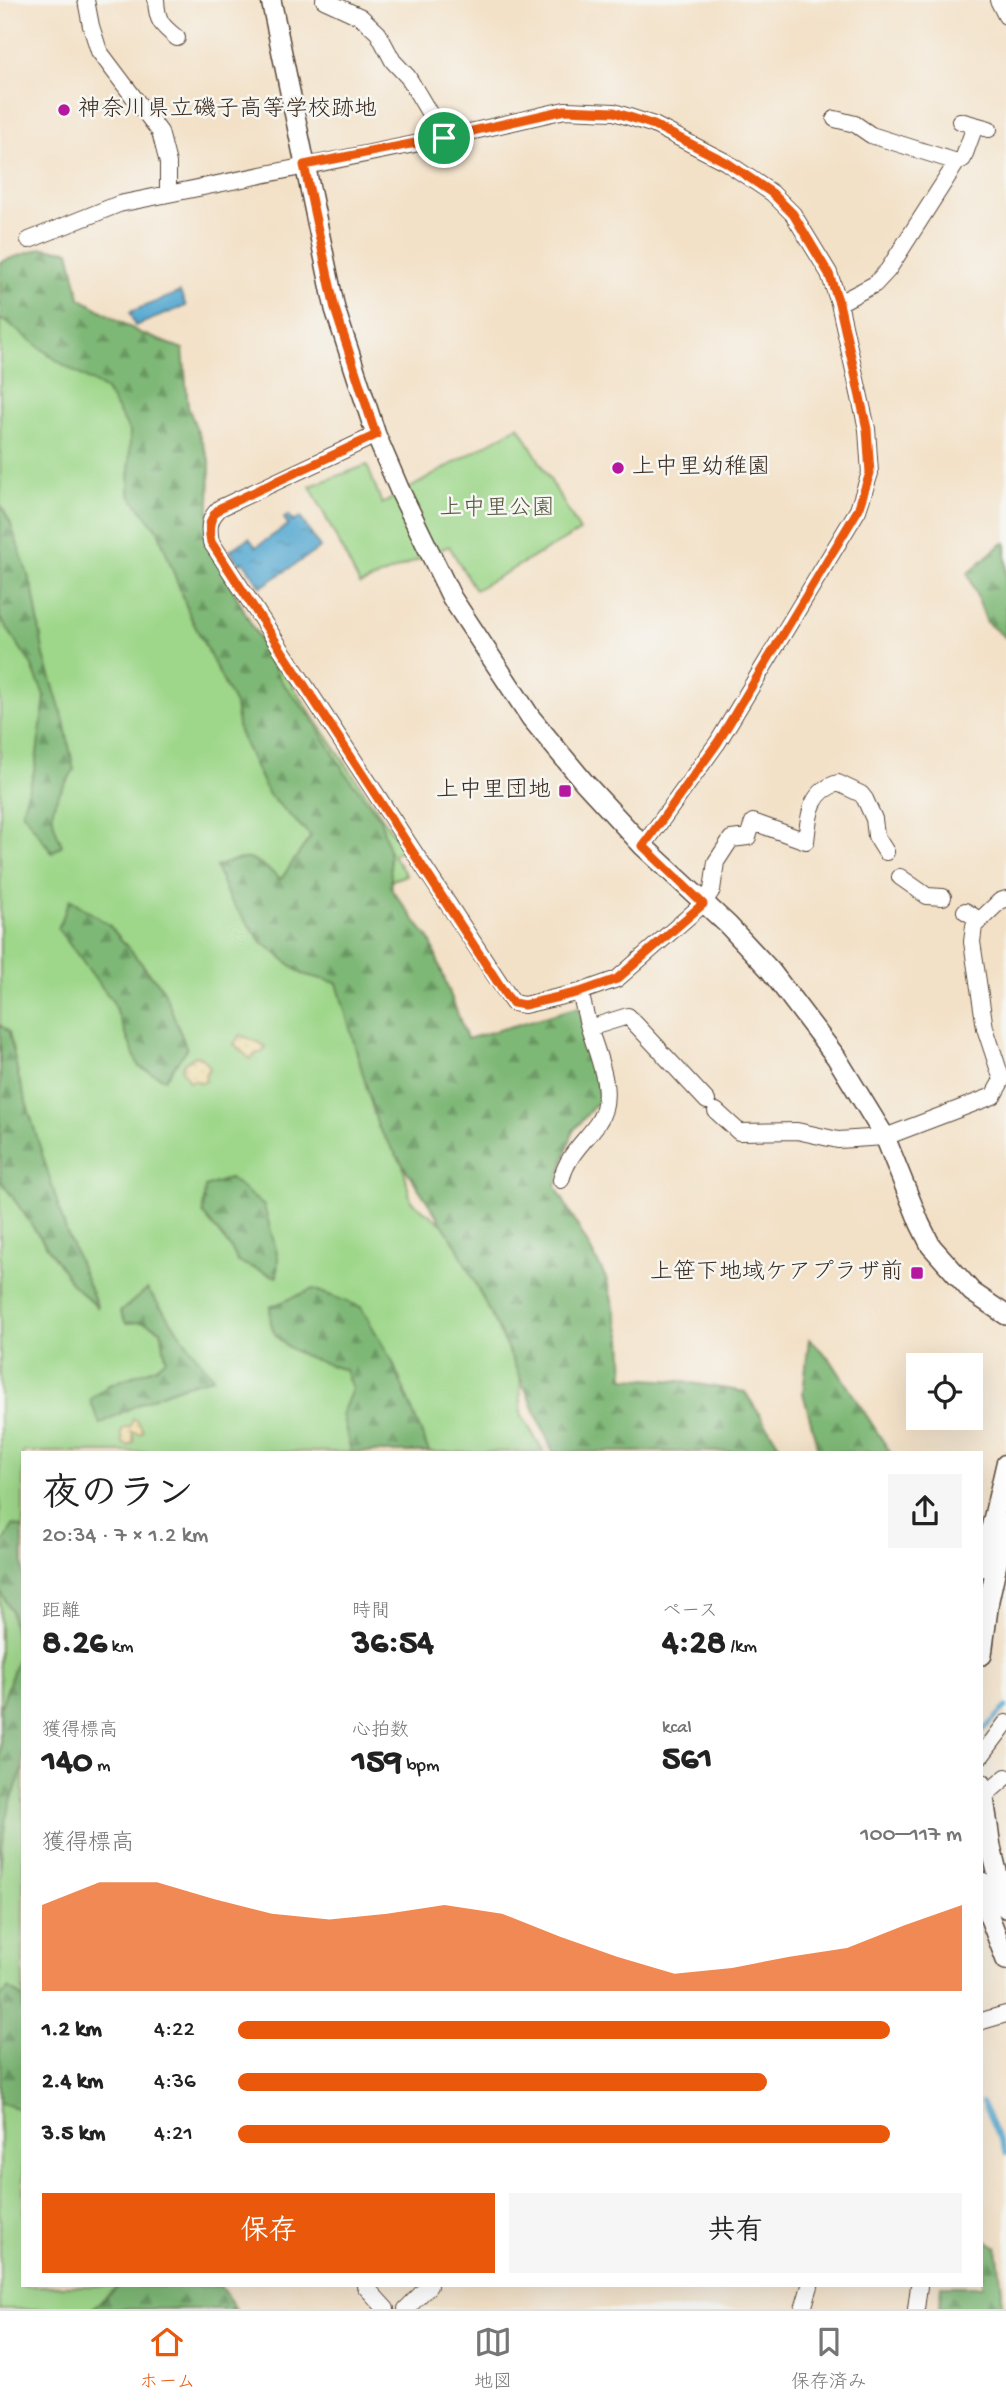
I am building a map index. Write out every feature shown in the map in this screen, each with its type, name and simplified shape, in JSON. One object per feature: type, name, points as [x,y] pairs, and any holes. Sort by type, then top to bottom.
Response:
[{"type":"street","points":[[86,0],[99,51],[160,132],[168,163],[168,194]]},
{"type":"street","points":[[156,0],[157,18],[177,38]]},
{"type":"street","points":[[271,0],[335,309],[376,435],[452,598],[531,718],[584,782],[643,846],[728,925],[770,970],[836,1058],[885,1137],[931,1246],[972,1292],[1006,1315]]},
{"type":"street","points":[[998,0],[1006,16]]},
{"type":"street","points":[[328,1],[362,17],[378,33],[393,61],[408,77],[444,138]]},
{"type":"street","points":[[29,240],[119,204],[444,138],[565,110],[614,112],[654,125],[726,162],[772,193],[793,214],[829,274],[839,303],[867,429],[870,473],[858,510],[718,742],[643,846]]},
{"type":"street","points":[[835,119],[855,124],[871,135],[957,162]]},
{"type":"street","points":[[839,303],[875,284],[888,270],[957,162],[963,159],[975,126]]},
{"type":"street","points":[[376,435],[220,508],[211,516],[211,542],[513,1003],[524,1005],[580,992],[617,979],[703,904],[712,890],[716,862],[731,839],[748,837],[753,822],[806,841],[810,806],[826,786],[838,783],[861,794],[874,819],[876,836],[886,852]]},
{"type":"street","points":[[900,877],[927,896],[943,897]]},
{"type":"street","points":[[589,1028],[628,1016],[711,1106],[739,1132],[797,1131],[838,1140],[885,1137],[993,1096],[1002,1080],[985,1028],[972,942],[974,926],[1000,901],[1006,899]]},
{"type":"street","points":[[561,1180],[569,1157],[598,1123],[606,1103],[606,1091],[580,992]]},
{"type":"street","points":[[983,1563],[1006,1464]]},
{"type":"street","points":[[983,1647],[989,1600],[1006,1523]]},
{"type":"street","points":[[983,1753],[990,1740],[1006,1723]]},
{"type":"street","points":[[983,1790],[1006,1777]]},
{"type":"street","points":[[983,1797],[991,1847],[1006,1905]]},
{"type":"street","points":[[983,1887],[989,1916],[1006,1960]]},
{"type":"street","points":[[983,2021],[1006,2014]]},
{"type":"street","points":[[366,2287],[386,2309]]},
{"type":"street","points":[[406,2309],[428,2287]]},
{"type":"street","points":[[803,2309],[810,2287]]},
{"type":"street","points":[[916,2309],[919,2287]]},
{"type":"green space","points":[[42,248],[69,251],[80,298],[140,333],[183,349],[188,407],[210,462],[208,542],[281,681],[311,717],[346,774],[380,818],[389,851],[392,890],[430,940],[467,1039],[579,1007],[600,1099],[573,1131],[556,1187],[606,1278],[622,1338],[624,1378],[679,1381],[745,1392],[781,1448],[810,1451],[553,1451],[504,1341],[456,1245],[378,1127],[337,983],[302,974],[262,942],[229,899],[216,867],[237,860],[251,860],[281,879],[311,836],[268,794],[239,732],[235,705],[190,616],[158,531],[129,494],[130,432],[106,390],[59,362],[0,320],[0,262]]},
{"type":"green space","points":[[0,299],[66,316],[194,541],[403,848],[393,855],[406,875],[387,882],[398,1143],[411,1201],[462,1239],[520,1364],[521,1413],[542,1451],[21,1451],[21,2287],[132,2287],[128,2309],[0,2309]]},
{"type":"green space","name":"上中里公園","points":[[519,426],[580,531],[475,590],[449,546],[360,585],[310,486],[367,465],[382,504]]},
{"type":"green space","points":[[0,504],[10,522],[33,590],[44,656],[64,721],[74,770],[54,806],[53,822],[62,845],[52,853],[22,811],[35,768],[45,698],[31,664],[0,618]]},
{"type":"green space","points":[[1006,543],[1006,638],[987,623],[968,573],[1000,545]]},
{"type":"green space","points":[[70,899],[109,925],[163,989],[187,1049],[165,1079],[139,1067],[113,1002],[58,929]]},
{"type":"green space","points":[[0,1025],[9,1032],[19,1079],[66,1231],[98,1308],[73,1285],[0,1179]]},
{"type":"green space","points":[[230,1178],[264,1206],[278,1257],[277,1277],[238,1262],[231,1248],[203,1214],[205,1187]]},
{"type":"green space","points":[[147,1289],[213,1378],[169,1391],[100,1424],[90,1400],[109,1385],[157,1367],[166,1359],[161,1330],[144,1322],[126,1323],[120,1312]]},
{"type":"green space","points":[[313,1289],[361,1307],[393,1363],[429,1451],[351,1451],[342,1414],[352,1389],[345,1370],[302,1355],[282,1342],[271,1324],[270,1307]]},
{"type":"green space","points":[[809,1339],[830,1359],[889,1451],[819,1451],[803,1393]]},
{"type":"green space","points":[[13,1525],[21,1527],[21,1773],[6,1817],[0,1868],[0,1710],[18,1657],[11,1610],[0,1591],[0,1550]]},
{"type":"green space","points":[[9,1988],[21,1997],[21,2109],[0,2102],[0,1997]]},
{"type":"green space","points":[[983,2238],[997,2247],[1002,2291],[1001,2309],[939,2309],[941,2287],[983,2287]]},
{"type":"green space","points":[[118,2287],[221,2287],[236,2309],[91,2309]]},
{"type":"sand","points":[[240,1035],[266,1047],[263,1052],[250,1059],[234,1044]]},
{"type":"sand","points":[[195,1056],[204,1060],[210,1068],[205,1075],[206,1081],[202,1083],[194,1080],[189,1082],[182,1069],[184,1063]]},
{"type":"sand","points":[[133,1419],[138,1421],[143,1431],[140,1434],[132,1432],[134,1442],[128,1446],[123,1443],[121,1432],[125,1427],[130,1427]]},
{"type":"water","points":[[180,292],[186,306],[135,326],[130,312]]},
{"type":"water","points":[[289,515],[293,522],[300,517],[320,548],[261,587],[243,561],[239,564],[230,550],[249,538],[256,547],[288,525],[284,518]]},
{"type":"waterway","points":[[983,1730],[1006,1707]]},
{"type":"waterway","points":[[983,2104],[1006,2154]]},
{"type":"place","name":"神奈川県立磯子高等学校跡地","points":[[64,110]]},
{"type":"place","name":"上中里幼稚園","points":[[618,468]]},
{"type":"place","name":"上中里団地","points":[[565,791]]},
{"type":"place","name":"上笹下地域ケアプラザ前","points":[[917,1273]]},
{"type":"route","points":[[565,110],[614,112],[654,125],[748,176],[772,193],[793,214],[829,274],[839,303],[867,429],[870,473],[858,510],[718,742],[643,846],[703,904],[617,979],[580,992],[524,1005],[513,1003],[506,995],[211,542],[209,531],[211,516],[220,508],[376,435],[335,309],[304,165],[444,138],[565,110]]}]
